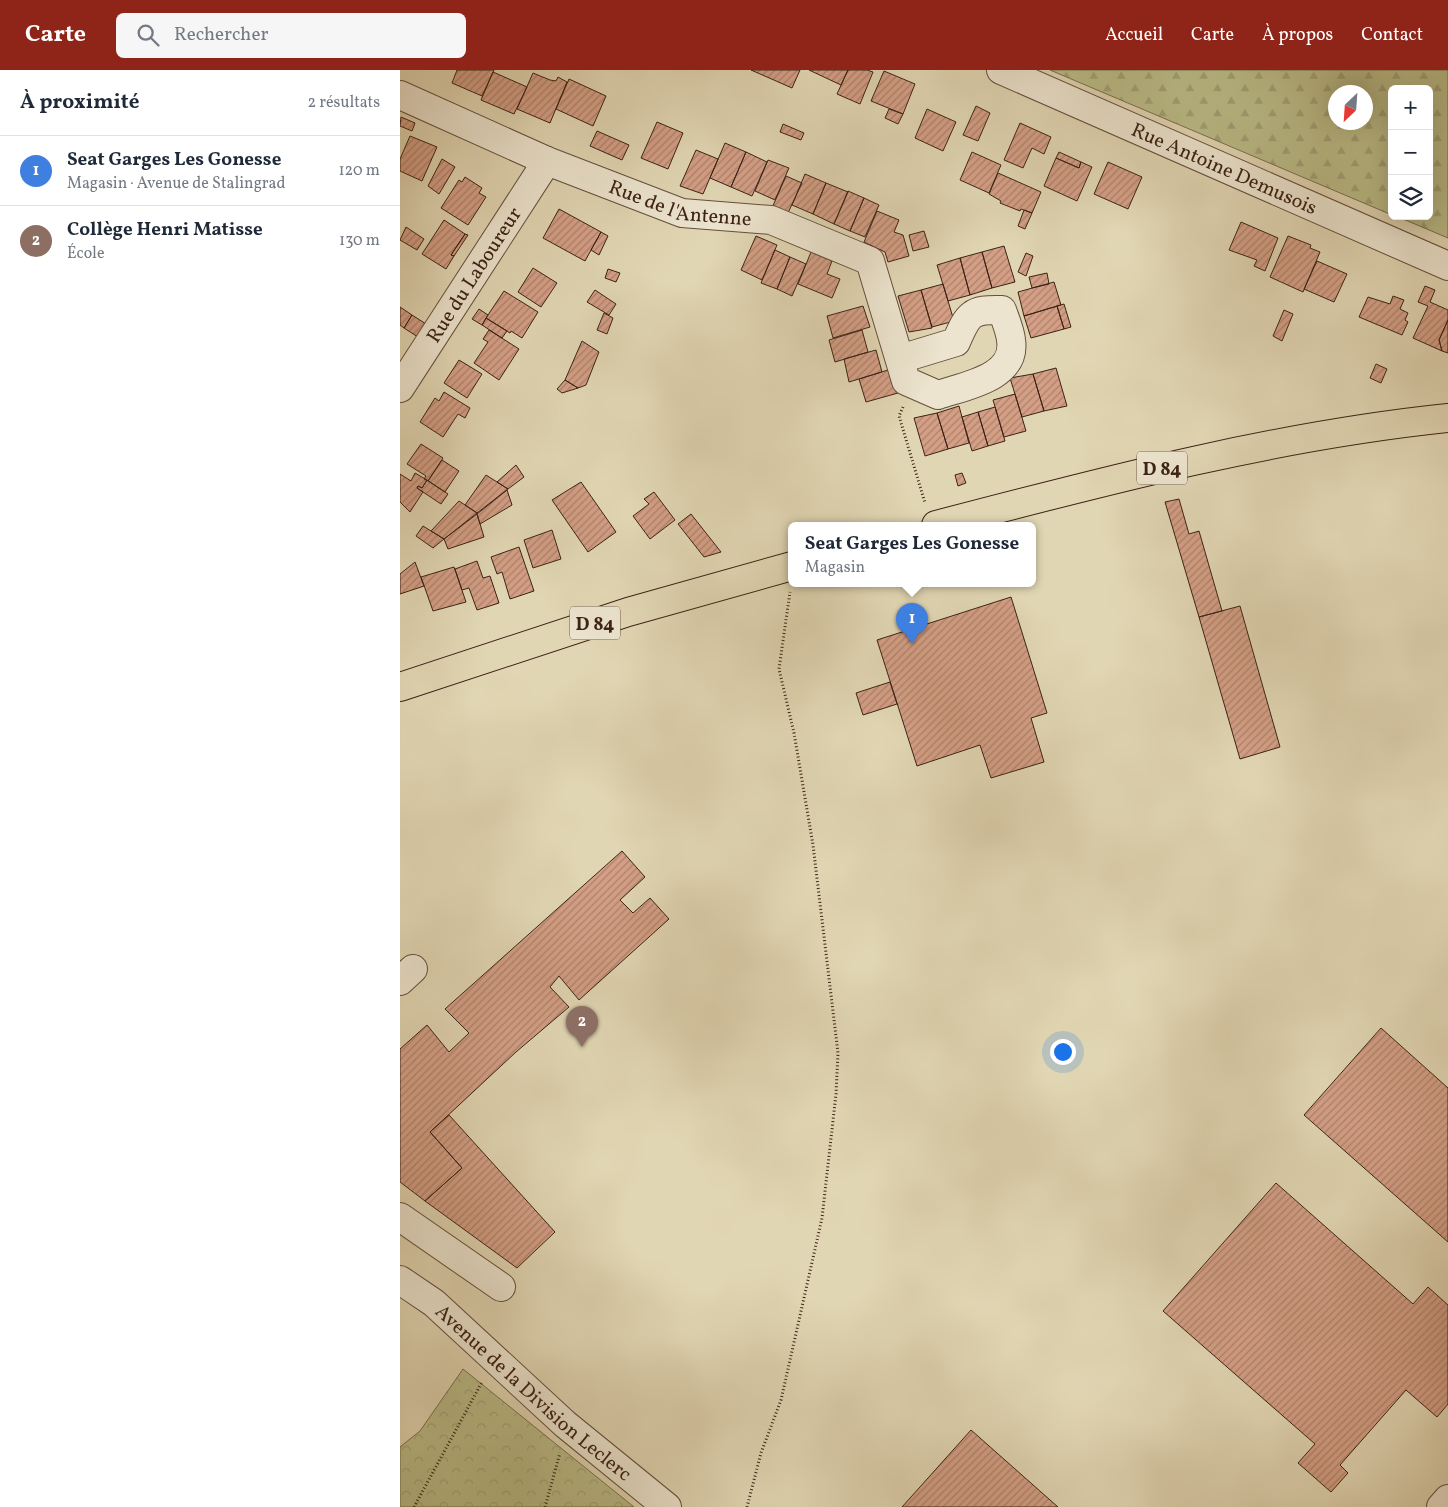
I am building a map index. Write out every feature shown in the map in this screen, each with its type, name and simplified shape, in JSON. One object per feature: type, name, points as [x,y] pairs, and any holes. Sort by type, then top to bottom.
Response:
[{"type":"main road","name":"D 84","points":[[1390,424],[1448,408]]},
{"type":"main road","name":"D 84","points":[[931,516],[1212,456],[1390,424],[1448,418]]},
{"type":"main road","name":"D 84","points":[[400,688],[628,612],[788,579]]},
{"type":"street","name":"Rue Antoine Demusois","points":[[1001,70],[1448,266]]},
{"type":"street","name":"Rue de l'Antenne","points":[[400,95],[547,161],[682,213],[771,220],[870,260],[906,381],[914,384]]},
{"type":"street","name":"Rue du Laboureur","points":[[400,388],[547,161]]},
{"type":"street","points":[[900,359],[956,342],[966,319],[982,309],[1002,310],[1012,341],[1010,357],[992,378],[938,395],[914,384]]},
{"type":"street","points":[[400,1217],[501,1288]]},
{"type":"street","name":"Avenue de la Division Leclerc","points":[[400,1280],[434,1303],[572,1430],[667,1507]]},
{"type":"street","points":[[1441,1507],[1448,1499]]},
{"type":"path","points":[[914,384],[899,416],[931,516]]},
{"type":"path","points":[[747,1507],[761,1453],[781,1400],[822,1218],[837,1078],[838,1053],[813,845],[794,733],[779,669],[790,587]]},
{"type":"path","points":[[414,1507],[484,1378]]},
{"type":"path","points":[[545,1507],[557,1458],[572,1430]]},
{"type":"green space","points":[[1050,70],[1448,70],[1448,238],[1405,220],[1433,220],[1433,85],[1388,85],[1388,213]]},
{"type":"green space","points":[[463,1369],[634,1507],[400,1507],[400,1447],[420,1431]]},
{"type":"building","points":[[457,70],[494,70],[482,96],[452,83]]},
{"type":"building","points":[[751,70],[800,70],[792,88]]},
{"type":"building","points":[[809,70],[848,70],[841,85]]},
{"type":"building","points":[[848,70],[867,70],[873,72],[860,104],[837,94]]},
{"type":"building","points":[[884,71],[915,84],[903,114],[871,101]]},
{"type":"building","points":[[493,72],[527,87],[514,114],[481,100]]},
{"type":"building","points":[[533,73],[556,81],[558,77],[567,82],[550,123],[517,109]]},
{"type":"building","points":[[569,79],[606,96],[593,126],[556,109]]},
{"type":"building","points":[[976,106],[990,113],[978,141],[963,135]]},
{"type":"building","points":[[889,109],[903,114],[898,124],[885,118]]},
{"type":"building","points":[[927,109],[956,122],[943,151],[915,138]]},
{"type":"building","points":[[401,117],[415,123],[412,131],[400,126]]},
{"type":"building","points":[[657,122],[683,133],[668,169],[641,158]]},
{"type":"building","points":[[1020,123],[1051,137],[1044,154],[1032,148],[1023,168],[1004,160]]},
{"type":"building","points":[[783,124],[804,133],[801,140],[780,132]]},
{"type":"building","points":[[597,131],[629,145],[622,160],[590,146]]},
{"type":"building","points":[[410,136],[437,147],[422,181],[400,171],[400,159]]},
{"type":"building","points":[[725,143],[746,152],[731,187],[710,178]]},
{"type":"building","points":[[696,150],[718,159],[703,194],[680,186]]},
{"type":"building","points":[[746,152],[767,162],[752,196],[731,187]]},
{"type":"building","points":[[972,152],[1001,165],[989,193],[960,180]]},
{"type":"building","points":[[1059,152],[1081,162],[1079,168],[1056,158]]},
{"type":"building","points":[[1056,158],[1079,168],[1081,162],[1092,167],[1077,201],[1044,186]]},
{"type":"building","points":[[442,159],[455,167],[439,194],[428,186]]},
{"type":"building","points":[[768,160],[789,168],[775,200],[755,191]]},
{"type":"building","points":[[1108,162],[1142,177],[1128,209],[1094,194]]},
{"type":"building","points":[[998,173],[1041,192],[1032,213],[1021,209],[1020,211],[1000,203],[1001,201],[989,194]]},
{"type":"building","points":[[805,174],[826,183],[813,214],[792,205]]},
{"type":"building","points":[[786,176],[802,183],[787,215],[772,208]]},
{"type":"building","points":[[465,177],[482,188],[479,193],[486,197],[468,225],[441,208],[459,180],[462,182]]},
{"type":"building","points":[[826,183],[848,192],[834,224],[813,214]]},
{"type":"building","points":[[848,191],[864,198],[850,231],[834,224]]},
{"type":"building","points":[[864,198],[879,205],[865,237],[850,231]]},
{"type":"building","points":[[559,209],[601,232],[585,261],[543,238]]},
{"type":"building","points":[[1024,210],[1032,213],[1025,229],[1018,226]]},
{"type":"building","points":[[877,211],[899,220],[894,232],[903,235],[909,256],[888,262],[885,252],[864,242]]},
{"type":"building","points":[[444,220],[465,234],[451,255],[454,256],[446,269],[422,254]]},
{"type":"building","points":[[1241,222],[1278,238],[1265,271],[1254,266],[1257,260],[1229,250]]},
{"type":"building","points":[[406,227],[424,239],[417,250],[400,240]]},
{"type":"building","points":[[924,231],[929,247],[913,251],[909,235]]},
{"type":"building","points":[[601,232],[608,236],[599,255],[591,250]]},
{"type":"building","points":[[465,234],[468,235],[454,256],[451,255]]},
{"type":"building","points":[[756,236],[777,245],[762,280],[741,270]]},
{"type":"building","points":[[1288,236],[1311,245],[1310,248],[1320,252],[1303,292],[1270,277]]},
{"type":"building","points":[[1004,246],[1015,282],[992,288],[982,252]]},
{"type":"building","points":[[775,250],[790,257],[777,289],[761,283]]},
{"type":"building","points":[[811,252],[832,261],[827,274],[840,279],[832,298],[798,284]]},
{"type":"building","points":[[982,252],[992,288],[970,295],[960,258]]},
{"type":"building","points":[[1026,253],[1033,256],[1026,276],[1018,272]]},
{"type":"building","points":[[790,257],[806,264],[792,296],[777,289]]},
{"type":"building","points":[[960,258],[970,295],[948,301],[937,265]]},
{"type":"building","points":[[1317,261],[1347,274],[1334,302],[1304,289]]},
{"type":"building","points":[[533,268],[557,283],[541,307],[518,292]]},
{"type":"building","points":[[608,269],[620,273],[616,282],[605,278]]},
{"type":"building","points":[[1047,273],[1049,284],[1032,288],[1029,277]]},
{"type":"building","points":[[1054,282],[1061,305],[1024,316],[1018,292]]},
{"type":"building","points":[[943,284],[954,321],[932,327],[921,290]]},
{"type":"building","points":[[1425,286],[1435,290],[1430,302],[1448,310],[1448,320],[1439,340],[1442,351],[1413,338],[1428,306],[1418,302]]},
{"type":"building","points":[[595,290],[616,304],[609,315],[587,302]]},
{"type":"building","points":[[921,290],[932,328],[909,332],[898,296]]},
{"type":"building","points":[[504,291],[538,312],[522,338],[486,318]]},
{"type":"building","points":[[1393,296],[1404,300],[1400,309],[1408,313],[1405,320],[1408,322],[1402,335],[1359,317],[1368,297],[1390,304]]},
{"type":"building","points":[[1064,304],[1071,327],[1064,329],[1057,306]]},
{"type":"building","points":[[863,306],[870,327],[833,338],[827,316]]},
{"type":"building","points":[[1057,306],[1064,329],[1031,338],[1024,316]]},
{"type":"building","points":[[400,307],[412,315],[404,328],[400,325]]},
{"type":"building","points":[[479,309],[488,315],[482,325],[472,319]]},
{"type":"building","points":[[1284,310],[1293,314],[1282,341],[1273,336]]},
{"type":"building","points":[[604,313],[613,318],[607,334],[597,330]]},
{"type":"building","points":[[412,315],[426,324],[418,337],[404,328]]},
{"type":"building","points":[[486,318],[507,331],[502,338],[482,325]]},
{"type":"building","points":[[1448,320],[1448,353],[1442,351],[1439,340]]},
{"type":"building","points":[[489,330],[519,349],[499,380],[474,363],[488,342],[483,339]]},
{"type":"building","points":[[862,330],[868,352],[835,362],[829,340]]},
{"type":"building","points":[[582,341],[599,352],[586,385],[578,388],[565,380]]},
{"type":"building","points":[[876,350],[882,372],[849,382],[844,359]]},
{"type":"building","points":[[459,360],[482,374],[467,398],[444,383]]},
{"type":"building","points":[[1376,364],[1387,369],[1381,383],[1370,378]]},
{"type":"building","points":[[1056,368],[1067,406],[1044,411],[1033,374]]},
{"type":"building","points":[[891,369],[898,393],[866,402],[859,379]]},
{"type":"building","points":[[1033,374],[1044,411],[1022,417],[1010,378]]},
{"type":"building","points":[[565,380],[578,388],[562,393],[557,389]]},
{"type":"building","points":[[444,392],[470,408],[465,418],[458,414],[443,437],[420,422],[435,398],[439,401]]},
{"type":"building","points":[[1015,394],[1026,431],[1004,437],[993,400]]},
{"type":"building","points":[[959,406],[969,443],[948,449],[937,413]]},
{"type":"building","points":[[995,407],[1005,441],[988,446],[978,412]]},
{"type":"building","points":[[978,412],[988,446],[972,451],[962,417]]},
{"type":"building","points":[[937,413],[948,449],[925,456],[914,418]]},
{"type":"building","points":[[421,444],[443,458],[428,481],[424,479],[426,476],[407,464]]},
{"type":"building","points":[[442,460],[459,471],[445,492],[428,481]]},
{"type":"building","points":[[516,465],[524,477],[508,489],[497,482]]},
{"type":"building","points":[[415,473],[427,480],[422,488],[418,486],[417,488],[423,492],[410,512],[400,502],[400,474],[411,481]]},
{"type":"building","points":[[962,473],[966,483],[958,486],[955,475]]},
{"type":"building","points":[[486,475],[508,489],[477,513],[465,505]]},
{"type":"building","points":[[427,480],[448,494],[441,504],[417,488],[418,486],[422,488]]},
{"type":"building","points":[[581,482],[616,532],[588,552],[552,500]]},
{"type":"building","points":[[507,490],[512,505],[480,524],[477,514]]},
{"type":"building","points":[[654,492],[675,520],[650,539],[633,516],[649,504],[644,499]]},
{"type":"building","points":[[1179,499],[1189,534],[1199,531],[1222,611],[1199,617],[1165,502]]},
{"type":"building","points":[[459,501],[477,513],[444,539],[431,531]]},
{"type":"building","points":[[477,514],[484,537],[448,549],[444,539]]},
{"type":"building","points":[[691,514],[721,552],[704,557],[678,524]]},
{"type":"building","points":[[423,526],[444,539],[433,548],[416,536]]},
{"type":"building","points":[[552,530],[561,559],[533,568],[524,540]]},
{"type":"building","points":[[519,547],[534,591],[510,599],[502,572],[497,574],[491,557]]},
{"type":"building","points":[[477,561],[483,578],[490,576],[499,603],[477,610],[469,588],[462,590],[455,569]]},
{"type":"building","points":[[415,562],[424,586],[400,594],[400,574]]},
{"type":"building","points":[[454,567],[466,602],[433,611],[421,577]]},
{"type":"building","points":[[1011,597],[1047,713],[1031,718],[1044,762],[991,778],[980,745],[917,766],[877,640]]},
{"type":"building","points":[[1240,606],[1280,747],[1240,759],[1199,617]]},
{"type":"building","points":[[890,682],[897,704],[863,715],[856,693]]},
{"type":"building","points":[[622,851],[645,877],[620,900],[633,913],[650,898],[669,919],[579,1000],[559,976],[550,987],[569,1007],[516,1052],[430,1132],[462,1168],[425,1201],[400,1182],[400,1049],[427,1025],[449,1052],[469,1033],[445,1009]]},
{"type":"building","points":[[1381,1028],[1448,1088],[1448,1242],[1304,1115]]},
{"type":"building","points":[[449,1115],[555,1232],[517,1268],[425,1201],[462,1168],[430,1132]]},
{"type":"building","points":[[1276,1183],[1413,1304],[1428,1287],[1448,1305],[1448,1404],[1437,1417],[1406,1390],[1340,1465],[1348,1473],[1331,1492],[1298,1463],[1315,1444],[1163,1311]]},
{"type":"building","points":[[971,1430],[1058,1507],[902,1507]]},
{"type":"place","name":"Seat Garges Les Gonesse","points":[[912,644]]},
{"type":"place","name":"Collège Henri Matisse","points":[[582,1047]]}]
